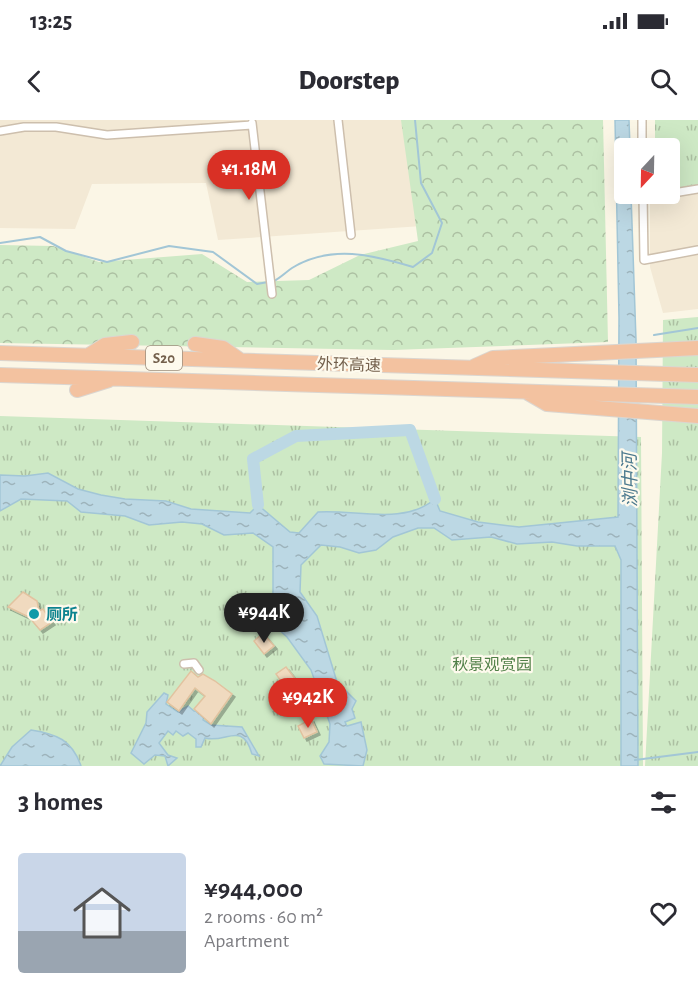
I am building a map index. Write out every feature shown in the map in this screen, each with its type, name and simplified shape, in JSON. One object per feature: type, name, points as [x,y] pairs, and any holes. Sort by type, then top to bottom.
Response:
[{"type":"highway","points":[[87,356],[105,345],[132,342]]},
{"type":"highway","points":[[195,344],[223,348],[242,361]]},
{"type":"highway","points":[[470,368],[493,358],[698,348]]},
{"type":"highway","name":"外环高速","points":[[0,353],[698,375]]},
{"type":"highway","name":"外环高速","points":[[0,375],[698,397]]},
{"type":"highway","points":[[77,390],[90,388],[114,378]]},
{"type":"highway","points":[[526,392],[547,404],[698,416]]},
{"type":"street","points":[[338,120],[351,235]]},
{"type":"street","points":[[642,120],[642,138]]},
{"type":"street","points":[[0,131],[24,127],[56,127],[108,135],[252,122],[272,294]]},
{"type":"street","points":[[680,191],[698,189]]},
{"type":"street","points":[[643,204],[644,260],[698,250]]},
{"type":"street","points":[[184,664],[194,663],[199,670]]},
{"type":"shaded area","points":[[0,120],[411,120],[422,226],[218,240],[206,183],[92,184],[75,229],[0,228]]},
{"type":"shaded area","points":[[698,190],[698,309],[663,313],[650,267],[650,204],[680,204],[680,194]]},
{"type":"green space","points":[[401,120],[603,120],[608,342],[393,350],[0,343],[0,245],[53,246],[99,262],[202,254],[247,282],[309,280],[360,255],[418,241]]},
{"type":"green space","points":[[655,120],[698,120],[698,185],[680,187],[680,138],[655,138]]},
{"type":"green space","points":[[698,317],[698,766],[645,766],[662,453],[663,320]]},
{"type":"green space","name":"秋景观赏园","points":[[0,416],[641,437],[643,766],[0,766]]},
{"type":"water","points":[[615,120],[629,120],[630,138],[615,138]]},
{"type":"water","name":"浏中河","points":[[617,204],[631,204],[636,340],[638,766],[621,766],[621,560],[615,546],[577,546],[552,542],[517,544],[491,537],[452,540],[434,528],[418,528],[393,537],[376,550],[359,553],[340,547],[321,545],[301,565],[300,592],[317,616],[337,682],[356,701],[352,709],[355,718],[345,722],[347,726],[361,722],[367,750],[363,766],[324,764],[320,756],[329,742],[330,724],[311,670],[287,637],[276,627],[273,612],[273,547],[253,533],[224,535],[202,524],[182,522],[149,525],[125,516],[81,512],[67,501],[21,499],[0,511],[0,475],[25,476],[48,473],[78,489],[125,499],[166,501],[191,509],[250,513],[258,505],[290,532],[299,533],[318,512],[394,514],[422,507],[435,499],[440,511],[478,522],[519,527],[618,517],[619,318]]},
{"type":"water","points":[[164,693],[168,695],[166,704],[178,712],[188,706],[194,711],[205,713],[203,720],[211,725],[242,727],[259,756],[252,754],[248,744],[238,736],[205,738],[201,747],[196,747],[196,739],[188,733],[183,736],[176,731],[173,735],[168,731],[159,743],[168,755],[177,758],[168,766],[165,756],[155,755],[144,764],[131,753],[146,723],[147,712]]},
{"type":"water","points":[[31,730],[56,736],[68,744],[81,766],[0,766],[12,747]]},
{"type":"building","name":"厕所","points":[[23,592],[37,601],[39,611],[43,609],[52,622],[40,630],[29,617],[8,607]]},
{"type":"building","points":[[240,595],[255,597],[254,610],[239,608]]},
{"type":"building","points":[[263,633],[274,646],[264,654],[254,641]]},
{"type":"building","points":[[286,667],[300,685],[289,693],[276,674]]},
{"type":"building","points":[[191,671],[198,677],[203,674],[232,694],[211,724],[194,709],[205,696],[195,688],[179,711],[167,702]]},
{"type":"building","points":[[311,719],[317,732],[304,738],[298,726]]},
{"type":"waterway","points":[[274,281],[292,268],[322,256],[352,254],[413,267],[432,253],[442,223],[421,183],[415,120]]},
{"type":"waterway","points":[[0,243],[40,237],[66,251],[107,262],[169,246],[213,252],[257,284],[268,282]]},
{"type":"waterway","points":[[654,335],[698,328]]},
{"type":"waterway","points":[[258,505],[253,459],[296,436],[410,430],[435,499]]},
{"type":"waterway","points":[[635,760],[698,752]]},
{"type":"place","name":"厕所","points":[[34,614]]}]
